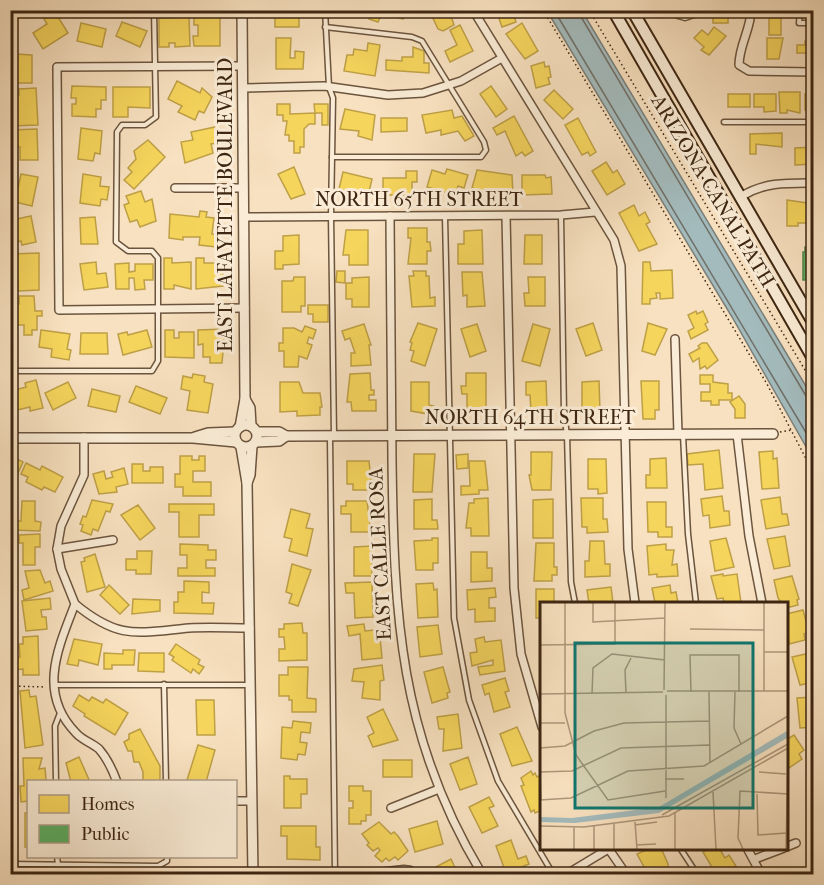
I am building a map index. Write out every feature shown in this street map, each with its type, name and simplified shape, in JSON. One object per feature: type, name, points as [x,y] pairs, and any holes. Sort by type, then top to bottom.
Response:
[{"type":"main road","points":[[613,10],[813,360]]},
{"type":"main road","points":[[632,10],[742,196],[813,324]]},
{"type":"main road","points":[[775,294],[798,296]]},
{"type":"street","name":"EAST LAFAYETTE BOULEVARD","points":[[242,10],[244,399],[238,437],[247,483],[253,874]]},
{"type":"street","points":[[473,10],[614,240],[621,266],[628,549],[635,602]]},
{"type":"street","points":[[751,10],[751,19],[739,51],[739,65],[749,71],[813,72]]},
{"type":"street","points":[[243,88],[330,87],[388,95],[423,93],[450,84],[502,58]]},
{"type":"street","points":[[242,66],[57,67],[59,310],[244,308]]},
{"type":"street","points":[[742,196],[756,187],[771,183],[813,183]]},
{"type":"street","points":[[175,188],[243,188]]},
{"type":"street","name":"NORTH 65TH STREET","points":[[244,217],[506,216],[595,212]]},
{"type":"street","name":"EAST CALLE ROSA","points":[[390,216],[393,574],[399,639],[419,734],[439,789],[465,846],[482,874]]},
{"type":"street","points":[[506,216],[514,588],[521,654],[540,720]]},
{"type":"street","points":[[675,339],[680,434]]},
{"type":"street","name":"EAST LAFAYETTE BOULEVARD","points":[[244,399],[250,408],[254,429],[250,475],[247,483]]},
{"type":"street","name":"NORTH 64TH STREET","points":[[238,437],[254,429],[279,432],[286,436],[773,434]]},
{"type":"street","points":[[737,434],[749,536],[762,602]]},
{"type":"street","name":"NORTH 64TH STREET","points":[[238,437],[254,444],[279,441],[286,436]]},
{"type":"street","points":[[84,437],[84,475],[61,526],[57,549],[61,569],[75,604],[109,627],[133,634],[191,628],[250,628]]},
{"type":"street","points":[[10,438],[238,437]]},
{"type":"street","points":[[57,549],[113,540]]},
{"type":"street","points":[[75,604],[60,642],[53,686],[54,700],[60,713],[77,735],[99,749],[116,780]]},
{"type":"street","points":[[391,808],[439,789]]},
{"type":"street","points":[[237,801],[252,801]]},
{"type":"street","points":[[788,846],[796,843]]},
{"type":"street","points":[[567,874],[607,849]]},
{"type":"street","points":[[610,849],[626,874]]},
{"type":"street","points":[[748,849],[761,874]]},
{"type":"street","points":[[755,860],[780,849]]},
{"type":"lane","points":[[10,371],[152,370],[158,361],[158,258],[152,251],[128,251],[116,242],[117,132],[122,125],[145,125],[156,117],[154,10]]},
{"type":"lane","points":[[325,10],[330,87],[333,98],[331,216],[335,874]]},
{"type":"lane","points":[[674,10],[678,16],[686,18],[700,13],[700,10]]},
{"type":"lane","points":[[800,10],[799,23],[813,23]]},
{"type":"lane","points":[[325,27],[422,41],[450,84],[484,142],[486,150],[481,157],[332,157]]},
{"type":"lane","points":[[724,122],[813,122]]},
{"type":"lane","points":[[561,215],[564,414],[567,435],[571,582],[575,602]]},
{"type":"lane","points":[[445,216],[452,435],[454,618],[469,700],[498,781],[553,874]]},
{"type":"lane","points":[[680,434],[696,602]]},
{"type":"lane","points":[[164,684],[166,780]]},
{"type":"lane","points":[[53,686],[251,685]]},
{"type":"lane","points":[[56,780],[55,726],[60,713]]},
{"type":"lane","points":[[681,849],[697,874]]},
{"type":"lane","points":[[57,858],[58,865]]},
{"type":"lane","points":[[10,864],[158,866],[167,861],[167,858]]},
{"type":"lane","points":[[352,874],[404,868],[411,869],[415,874]]},
{"type":"path","points":[[543,10],[792,430],[813,474]]},
{"type":"path","name":"ARIZONA CANAL PATH","points":[[589,10],[813,385]]},
{"type":"path","points":[[808,376],[813,376]]},
{"type":"path","points":[[773,434],[792,430]]},
{"type":"path","points":[[10,686],[53,686]]},
{"type":"water","points":[[547,11],[582,11],[813,398],[813,459],[732,317]]},
{"type":"building: Homes","points":[[275,10],[293,10],[293,14],[299,14],[299,27],[275,27]]},
{"type":"building: Homes","points":[[372,10],[413,10],[412,17],[404,15],[403,19],[382,13],[378,22],[369,19]]},
{"type":"building: Homes","points":[[429,10],[449,10],[454,25],[443,31],[438,29]]},
{"type":"building: Homes","points":[[496,10],[512,10],[516,22],[502,27]]},
{"type":"building: Homes","points":[[713,10],[728,10],[728,23],[713,23]]},
{"type":"building: Homes","points":[[206,11],[216,11],[216,15],[220,15],[220,46],[194,46],[193,36],[198,36],[198,25],[194,25],[194,15],[206,15]]},
{"type":"building: Homes","points":[[55,12],[68,33],[43,49],[33,33],[47,24],[44,19]]},
{"type":"building: Homes","points":[[769,13],[781,14],[781,35],[769,35]]},
{"type":"building: Homes","points":[[189,17],[190,46],[175,47],[175,43],[169,43],[169,47],[159,47],[159,18]]},
{"type":"building: Homes","points":[[122,22],[147,31],[140,47],[116,36]]},
{"type":"building: Homes","points":[[81,23],[106,29],[102,47],[77,41]]},
{"type":"building: Homes","points":[[522,23],[538,51],[525,59],[506,34]]},
{"type":"building: Homes","points":[[460,25],[473,51],[450,62],[445,51],[457,45],[450,30]]},
{"type":"building: Homes","points":[[714,27],[726,36],[709,55],[701,50],[704,47],[694,38],[702,30],[708,35]]},
{"type":"building: Homes","points":[[276,38],[291,38],[290,58],[295,58],[295,51],[304,52],[303,69],[276,69]]},
{"type":"building: Homes","points":[[767,38],[783,38],[779,59],[767,59]]},
{"type":"building: Homes","points":[[805,41],[814,41],[814,53],[797,53],[797,45],[805,45]]},
{"type":"building: Homes","points":[[368,43],[380,45],[375,76],[344,71],[347,55],[353,55],[354,49],[367,51]]},
{"type":"building: Homes","points":[[413,47],[424,51],[424,63],[429,63],[429,73],[386,70],[386,60],[402,61],[402,57],[413,57]]},
{"type":"building: Homes","points":[[15,54],[32,55],[32,83],[10,83],[10,73],[15,73]]},
{"type":"building: Homes","points":[[544,62],[545,67],[549,66],[550,84],[536,88],[531,66]]},
{"type":"building: Homes","points":[[177,81],[200,93],[202,88],[212,97],[204,113],[199,111],[195,120],[178,112],[182,106],[168,99]]},
{"type":"building: Homes","points":[[72,86],[106,87],[106,100],[101,100],[101,109],[96,109],[96,117],[72,116],[72,104],[76,104],[76,98],[71,98]]},
{"type":"building: Homes","points":[[491,86],[507,109],[496,117],[480,94]]},
{"type":"building: Homes","points":[[113,87],[150,87],[150,108],[128,107],[128,117],[113,117]]},
{"type":"building: Homes","points":[[36,88],[38,125],[10,126],[10,101],[14,101],[14,95],[19,95],[19,89]]},
{"type":"building: Homes","points":[[554,90],[573,109],[563,119],[544,100]]},
{"type":"building: Homes","points":[[779,92],[800,92],[800,113],[787,110],[787,113],[780,113]]},
{"type":"building: Homes","points":[[814,93],[814,110],[805,110],[805,94]]},
{"type":"building: Homes","points":[[728,94],[750,94],[750,107],[728,107]]},
{"type":"building: Homes","points":[[754,94],[776,94],[776,111],[764,112],[764,107],[754,107]]},
{"type":"building: Homes","points":[[277,104],[290,104],[290,114],[315,113],[315,124],[309,124],[304,129],[304,147],[300,147],[300,153],[294,153],[294,141],[289,141],[289,135],[285,135],[287,121],[283,121],[283,115],[277,115]]},
{"type":"building: Homes","points":[[314,104],[328,104],[328,125],[322,125],[322,113],[315,113]]},
{"type":"building: Homes","points":[[345,109],[375,115],[372,140],[358,136],[359,131],[340,129]]},
{"type":"building: Homes","points":[[452,110],[454,118],[462,116],[474,136],[465,141],[458,131],[441,135],[441,130],[426,133],[422,115]]},
{"type":"building: Homes","points":[[514,116],[533,151],[525,156],[522,152],[516,156],[505,131],[497,135],[493,128]]},
{"type":"building: Homes","points":[[381,118],[407,118],[407,131],[381,132]]},
{"type":"building: Homes","points":[[578,118],[596,152],[590,156],[588,152],[582,155],[565,125]]},
{"type":"building: Homes","points":[[215,127],[218,143],[211,144],[213,153],[185,163],[181,142],[193,140],[191,132]]},
{"type":"building: Homes","points":[[81,128],[102,131],[100,154],[95,153],[93,161],[78,159]]},
{"type":"building: Homes","points":[[37,129],[38,160],[20,160],[20,147],[15,147],[15,139],[10,139],[10,130]]},
{"type":"building: Homes","points":[[782,133],[782,147],[756,144],[756,154],[750,154],[750,134]]},
{"type":"building: Homes","points":[[148,140],[165,157],[134,189],[124,180],[132,172],[128,168],[136,159],[134,151]]},
{"type":"building: Homes","points":[[814,147],[814,164],[795,165],[795,148]]},
{"type":"building: Homes","points":[[606,162],[613,173],[617,170],[625,184],[607,195],[592,171]]},
{"type":"building: Homes","points":[[294,167],[305,194],[291,199],[278,174]]},
{"type":"building: Homes","points":[[447,169],[468,175],[464,188],[458,186],[455,195],[427,187],[432,170],[445,174]]},
{"type":"building: Homes","points":[[477,170],[512,175],[513,194],[500,195],[472,188]]},
{"type":"building: Homes","points":[[406,171],[417,171],[417,182],[412,182],[412,195],[383,195],[383,178],[406,178]]},
{"type":"building: Homes","points":[[343,172],[372,179],[368,196],[339,189]]},
{"type":"building: Homes","points":[[21,174],[38,177],[32,206],[15,202]]},
{"type":"building: Homes","points":[[83,174],[101,177],[100,186],[109,187],[107,200],[101,199],[100,206],[80,203]]},
{"type":"building: Homes","points":[[522,175],[551,177],[552,194],[522,195]]},
{"type":"building: Homes","points":[[141,191],[145,202],[152,199],[156,221],[140,227],[137,220],[130,222],[124,205],[129,203],[126,196]]},
{"type":"building: Homes","points":[[787,200],[814,204],[814,223],[787,226]]},
{"type":"building: Homes","points":[[634,205],[639,216],[645,212],[650,222],[646,224],[657,244],[639,251],[619,213]]},
{"type":"building: Homes","points":[[200,211],[207,212],[206,217],[214,218],[212,234],[217,235],[216,247],[199,245],[200,237],[183,237],[183,240],[169,238],[170,214],[199,217]]},
{"type":"building: Homes","points":[[31,216],[36,242],[22,245],[21,241],[17,242],[12,220]]},
{"type":"building: Homes","points":[[95,217],[98,244],[81,244],[80,218]]},
{"type":"building: Homes","points":[[408,228],[427,228],[427,242],[430,242],[431,251],[427,251],[427,264],[408,264],[411,238],[408,238]]},
{"type":"building: Homes","points":[[346,230],[368,230],[368,265],[349,265],[349,255],[343,255]]},
{"type":"building: Homes","points":[[482,230],[483,264],[458,264],[458,244],[464,244],[464,231]]},
{"type":"building: Homes","points":[[299,235],[299,264],[283,265],[283,269],[275,269],[275,251],[283,251],[283,236]]},
{"type":"building: Homes","points":[[525,235],[542,235],[542,264],[524,264]]},
{"type":"building: Homes","points":[[39,253],[39,290],[18,291],[18,282],[14,282],[14,269],[10,269],[10,254]]},
{"type":"building: Homes","points":[[164,258],[172,258],[172,263],[191,262],[191,289],[174,285],[174,289],[164,289]]},
{"type":"building: Homes","points":[[196,258],[204,258],[204,263],[223,263],[223,286],[196,289]]},
{"type":"building: Homes","points":[[96,262],[97,274],[106,273],[108,287],[84,290],[80,264]]},
{"type":"building: Homes","points":[[643,262],[650,262],[651,271],[672,270],[673,298],[660,299],[660,293],[656,293],[657,298],[650,299],[650,304],[642,304]]},
{"type":"building: Homes","points":[[129,263],[129,272],[135,271],[135,264],[153,264],[153,280],[144,280],[145,289],[135,290],[134,278],[129,278],[129,289],[116,289],[115,264]]},
{"type":"building: Homes","points":[[337,271],[345,271],[345,283],[336,282]]},
{"type":"building: Homes","points":[[413,271],[426,271],[426,276],[429,276],[430,298],[435,297],[435,306],[412,307],[409,276],[414,276]]},
{"type":"building: Homes","points":[[462,272],[482,272],[485,306],[467,307],[467,295],[463,296]]},
{"type":"building: Homes","points":[[294,277],[305,277],[305,306],[301,306],[301,312],[282,312],[282,281],[293,281]]},
{"type":"building: Homes","points":[[369,277],[369,307],[352,307],[352,299],[346,299],[346,283],[352,283],[352,278]]},
{"type":"building: Homes","points":[[528,277],[545,277],[545,306],[525,306],[524,293],[529,293]]},
{"type":"building: Homes","points":[[19,296],[34,296],[35,311],[42,311],[42,316],[37,316],[37,330],[32,330],[32,335],[24,335],[24,325],[14,325],[13,304],[19,304]]},
{"type":"building: Homes","points":[[308,305],[328,305],[328,322],[313,322],[313,314],[308,314]]},
{"type":"building: Homes","points":[[696,311],[697,314],[703,311],[708,322],[705,324],[708,330],[691,339],[688,331],[694,328],[688,315]]},
{"type":"building: Homes","points":[[418,323],[437,329],[425,366],[411,361],[414,351],[410,350],[412,343],[410,342]]},
{"type":"building: Homes","points":[[593,323],[602,350],[586,356],[576,329]]},
{"type":"building: Homes","points":[[648,323],[667,329],[655,355],[642,351]]},
{"type":"building: Homes","points":[[364,324],[371,345],[369,345],[371,365],[351,366],[351,353],[355,353],[350,338],[345,340],[342,331]]},
{"type":"building: Homes","points":[[477,324],[486,351],[470,357],[461,329]]},
{"type":"building: Homes","points":[[533,324],[550,329],[540,366],[522,361]]},
{"type":"building: Homes","points":[[305,326],[316,330],[313,339],[309,337],[307,343],[312,345],[307,359],[299,356],[298,367],[284,367],[284,351],[279,351],[279,343],[283,343],[283,328],[294,328],[302,332]]},
{"type":"building: Homes","points":[[225,329],[222,363],[210,363],[210,357],[203,357],[203,344],[198,345],[198,330]]},
{"type":"building: Homes","points":[[41,330],[70,334],[67,349],[71,350],[69,360],[51,357],[52,349],[39,347]]},
{"type":"building: Homes","points":[[147,330],[152,347],[123,355],[118,334],[127,332],[128,335]]},
{"type":"building: Homes","points":[[165,330],[174,330],[174,338],[179,338],[179,332],[194,332],[194,358],[165,357]]},
{"type":"building: Homes","points":[[81,333],[107,333],[108,354],[80,354]]},
{"type":"building: Homes","points":[[707,343],[718,360],[707,369],[705,366],[700,369],[699,358],[693,362],[689,354],[700,348],[698,346]]},
{"type":"building: Homes","points":[[370,373],[371,390],[374,390],[374,395],[369,395],[369,400],[376,400],[376,411],[352,411],[351,402],[347,402],[350,374]]},
{"type":"building: Homes","points":[[466,373],[486,373],[486,412],[467,412],[467,394],[462,394],[461,386],[466,386]]},
{"type":"building: Homes","points":[[193,374],[205,376],[204,382],[213,384],[208,413],[187,410],[190,391],[181,389],[183,376],[192,378]]},
{"type":"building: Homes","points":[[700,375],[713,375],[713,382],[728,384],[728,393],[732,393],[732,400],[719,400],[719,405],[711,405],[711,401],[701,401],[701,392],[710,392],[710,384],[700,384]]},
{"type":"building: Homes","points":[[36,380],[43,408],[30,411],[30,407],[13,411],[10,395],[16,394],[15,390],[26,387],[25,383]]},
{"type":"building: Homes","points":[[546,381],[547,410],[531,411],[530,395],[526,395],[526,382]]},
{"type":"building: Homes","points":[[599,381],[600,411],[582,411],[582,382]]},
{"type":"building: Homes","points":[[641,381],[659,381],[659,410],[655,410],[655,419],[643,419]]},
{"type":"building: Homes","points":[[68,382],[76,398],[53,410],[45,393]]},
{"type":"building: Homes","points":[[280,382],[299,382],[303,393],[320,393],[322,407],[320,407],[320,415],[297,416],[297,411],[280,412]]},
{"type":"building: Homes","points":[[411,382],[429,382],[429,405],[434,406],[434,415],[411,411]]},
{"type":"building: Homes","points":[[136,386],[167,398],[160,414],[129,402]]},
{"type":"building: Homes","points":[[92,389],[120,396],[116,412],[88,406]]},
{"type":"building: Homes","points":[[739,396],[745,404],[745,418],[735,418],[735,409],[730,402]]},
{"type":"building: Homes","points":[[719,450],[723,488],[705,490],[703,464],[688,465],[687,454]]},
{"type":"building: Homes","points":[[773,451],[773,459],[777,458],[779,488],[762,489],[759,452]]},
{"type":"building: Homes","points":[[531,452],[552,452],[551,490],[532,490],[529,475],[531,475]]},
{"type":"building: Homes","points":[[414,454],[435,454],[432,492],[413,492]]},
{"type":"building: Homes","points":[[468,454],[468,468],[457,469],[456,455]]},
{"type":"building: Homes","points":[[180,456],[192,456],[192,460],[199,460],[199,456],[205,456],[205,471],[193,471],[193,482],[211,482],[211,496],[183,496],[183,487],[175,487],[175,474],[180,474]]},
{"type":"building: Homes","points":[[13,457],[23,462],[14,482],[10,480]]},
{"type":"building: Homes","points":[[666,458],[667,488],[646,488],[646,475],[650,475],[650,459]]},
{"type":"building: Homes","points":[[588,459],[606,459],[607,493],[598,494],[598,489],[588,489]]},
{"type":"building: Homes","points":[[347,461],[369,461],[372,490],[353,490],[353,484],[347,484]]},
{"type":"building: Homes","points":[[469,461],[485,461],[488,490],[479,490],[479,494],[461,495],[461,486],[470,486]]},
{"type":"building: Homes","points":[[26,463],[40,470],[42,466],[63,477],[55,492],[44,487],[42,490],[26,482],[28,477],[21,474]]},
{"type":"building: Homes","points":[[132,464],[143,464],[143,471],[150,471],[150,467],[163,467],[163,483],[132,483]]},
{"type":"building: Homes","points":[[124,468],[128,484],[116,487],[117,492],[99,494],[93,474],[104,471],[106,479],[113,477],[111,472]]},
{"type":"building: Homes","points":[[722,496],[724,511],[729,511],[730,525],[710,528],[709,515],[703,516],[701,499]]},
{"type":"building: Homes","points":[[780,497],[782,514],[787,514],[789,525],[766,529],[761,500]]},
{"type":"building: Homes","points":[[488,498],[489,536],[471,536],[471,528],[466,528],[469,503],[474,503],[474,499]]},
{"type":"building: Homes","points":[[581,498],[603,498],[603,519],[607,519],[608,532],[587,533],[587,527],[582,527]]},
{"type":"building: Homes","points":[[432,499],[432,520],[437,520],[438,529],[414,529],[414,500]]},
{"type":"building: Homes","points":[[553,499],[553,538],[533,538],[533,500]]},
{"type":"building: Homes","points":[[92,500],[113,504],[110,512],[106,511],[98,531],[93,529],[91,535],[81,531],[83,525],[80,524],[83,516],[86,517]]},
{"type":"building: Homes","points":[[22,501],[35,501],[35,521],[41,522],[40,531],[13,530],[14,521],[21,521]]},
{"type":"building: Homes","points":[[346,501],[367,501],[371,532],[351,532],[351,514],[341,514],[341,506],[346,506]]},
{"type":"building: Homes","points":[[647,502],[666,502],[666,527],[672,527],[672,537],[658,537],[658,532],[648,532]]},
{"type":"building: Homes","points":[[169,504],[214,504],[214,515],[199,515],[199,537],[179,537],[179,512],[169,512]]},
{"type":"building: Homes","points":[[138,505],[155,528],[140,540],[121,515]]},
{"type":"building: Homes","points":[[291,509],[310,514],[306,528],[313,529],[307,556],[289,551],[292,539],[284,537]]},
{"type":"building: Homes","points":[[40,534],[40,547],[35,547],[35,565],[23,565],[23,543],[19,543],[19,535]]},
{"type":"building: Homes","points":[[785,536],[790,566],[774,569],[767,539]]},
{"type":"building: Homes","points":[[432,538],[438,538],[438,563],[433,563],[433,570],[416,570],[414,541],[432,540]]},
{"type":"building: Homes","points":[[726,538],[734,567],[715,571],[710,541]]},
{"type":"building: Homes","points":[[590,541],[604,541],[605,564],[610,564],[610,576],[585,577],[585,561],[589,561]]},
{"type":"building: Homes","points":[[536,543],[554,543],[554,567],[557,567],[557,575],[552,575],[552,581],[534,581]]},
{"type":"building: Homes","points":[[180,544],[208,545],[208,550],[216,550],[216,560],[206,560],[206,568],[215,568],[215,576],[178,576],[178,568],[187,568],[187,555],[180,555]]},
{"type":"building: Homes","points":[[666,544],[666,550],[674,550],[672,565],[677,564],[678,576],[649,575],[647,546]]},
{"type":"building: Homes","points":[[372,546],[372,576],[354,576],[354,547]]},
{"type":"building: Homes","points":[[137,551],[152,551],[151,574],[136,574],[136,570],[126,570],[126,559],[137,559]]},
{"type":"building: Homes","points":[[471,552],[487,552],[487,568],[492,568],[492,581],[471,582]]},
{"type":"building: Homes","points":[[95,554],[105,587],[87,592],[81,562],[85,561],[84,558]]},
{"type":"building: Homes","points":[[292,564],[311,570],[298,606],[289,603],[292,594],[286,592]]},
{"type":"building: Homes","points":[[40,570],[45,583],[50,581],[53,591],[24,600],[22,590],[29,588],[25,571]]},
{"type":"building: Homes","points":[[737,574],[741,602],[724,602],[723,598],[717,599],[711,576]]},
{"type":"building: Homes","points":[[792,576],[799,599],[797,600],[798,605],[788,608],[788,602],[780,602],[774,580]]},
{"type":"building: Homes","points":[[184,581],[209,582],[209,593],[202,592],[202,603],[214,603],[213,614],[174,613],[174,602],[178,602],[178,592],[184,592]]},
{"type":"building: Homes","points":[[372,582],[373,617],[355,618],[354,593],[346,593],[345,583]]},
{"type":"building: Homes","points":[[433,583],[434,590],[437,589],[438,617],[418,618],[416,584]]},
{"type":"building: Homes","points":[[109,585],[129,605],[120,614],[100,595]]},
{"type":"building: Homes","points":[[670,585],[671,593],[676,592],[678,602],[655,602],[652,588]]},
{"type":"building: Homes","points":[[611,587],[613,602],[589,602],[587,590]]},
{"type":"building: Homes","points":[[495,588],[496,597],[489,598],[489,608],[495,608],[495,621],[475,622],[475,609],[468,610],[467,590]]},
{"type":"building: Homes","points":[[536,589],[554,589],[554,602],[540,602],[540,618],[536,618]]},
{"type":"building: Homes","points":[[50,598],[51,609],[41,610],[42,617],[46,617],[47,629],[26,631],[22,601]]},
{"type":"building: Homes","points":[[133,599],[160,600],[160,611],[132,614]]},
{"type":"building: Homes","points":[[803,610],[809,632],[804,634],[805,640],[789,644],[788,614]]},
{"type":"building: Homes","points":[[302,623],[303,633],[307,633],[307,660],[279,661],[279,649],[285,649],[284,637],[279,637],[279,629],[284,629],[284,624]]},
{"type":"building: Homes","points":[[364,624],[365,631],[375,630],[376,637],[380,637],[382,658],[362,660],[360,634],[349,636],[347,626]]},
{"type":"building: Homes","points":[[438,625],[442,654],[420,657],[417,627]]},
{"type":"building: Homes","points":[[38,636],[39,675],[23,675],[23,669],[12,670],[12,657],[20,657],[19,644],[23,644],[23,637]]},
{"type":"building: Homes","points":[[484,637],[485,642],[501,640],[505,671],[480,675],[478,667],[493,665],[493,660],[472,666],[470,653],[477,652],[475,639]]},
{"type":"building: Homes","points":[[74,639],[102,644],[98,665],[79,660],[78,666],[67,664]]},
{"type":"building: Homes","points":[[176,644],[200,660],[198,664],[204,667],[199,674],[193,669],[191,673],[172,660],[174,657],[169,654]]},
{"type":"building: Homes","points":[[123,650],[135,650],[134,665],[112,665],[112,669],[104,669],[104,653],[123,654]]},
{"type":"building: Homes","points":[[139,653],[164,653],[164,672],[138,671]]},
{"type":"building: Homes","points":[[810,653],[814,682],[800,685],[792,657]]},
{"type":"building: Homes","points":[[382,665],[384,680],[380,681],[380,700],[362,698],[364,682],[352,681],[354,669]]},
{"type":"building: Homes","points":[[288,667],[308,667],[307,698],[316,699],[316,712],[292,712],[292,700],[289,700],[289,696],[279,696],[279,675],[288,675]]},
{"type":"building: Homes","points":[[443,667],[450,692],[447,693],[448,698],[432,703],[424,672]]},
{"type":"building: Homes","points":[[505,678],[509,691],[505,692],[510,707],[494,712],[489,693],[485,695],[482,685]]},
{"type":"building: Homes","points":[[29,690],[30,697],[36,696],[43,745],[25,748],[20,691]]},
{"type":"building: Homes","points":[[79,695],[89,701],[92,697],[103,703],[106,699],[128,713],[115,735],[84,716],[85,714],[73,706]]},
{"type":"building: Homes","points":[[814,697],[814,727],[800,728],[797,698]]},
{"type":"building: Homes","points":[[196,700],[214,700],[215,735],[197,735]]},
{"type":"building: Homes","points":[[383,709],[398,740],[373,747],[368,736],[374,733],[367,717]]},
{"type":"building: Homes","points":[[458,714],[462,748],[443,751],[444,729],[439,729],[437,717]]},
{"type":"building: Homes","points":[[293,721],[311,723],[310,733],[301,732],[300,742],[307,743],[305,755],[298,754],[297,760],[281,758],[282,727],[292,728]]},
{"type":"building: Homes","points":[[517,727],[532,761],[512,766],[500,734]]},
{"type":"building: Homes","points":[[140,729],[160,766],[160,780],[143,780],[139,762],[134,762],[132,751],[128,751],[124,742],[129,739],[129,734]]},
{"type":"building: Homes","points":[[794,735],[804,750],[799,754],[802,759],[788,769],[788,739]]},
{"type":"building: Homes","points":[[198,745],[215,750],[207,780],[187,780]]},
{"type":"building: Homes","points":[[79,757],[89,780],[70,780],[66,763]]},
{"type":"building: Homes","points":[[468,757],[477,784],[460,790],[450,764]]},
{"type":"building: Homes","points":[[23,758],[42,758],[39,769],[45,768],[46,780],[27,780],[27,801],[21,802],[20,786],[24,786]]},
{"type":"building: Homes","points":[[383,760],[412,760],[412,777],[383,777]]},
{"type":"building: Homes","points":[[531,771],[537,777],[540,776],[540,811],[531,812],[521,786],[524,785],[521,778]]},
{"type":"building: Homes","points":[[284,776],[290,776],[290,779],[307,779],[307,794],[301,794],[301,808],[284,808]]},
{"type":"building: Homes","points":[[349,786],[363,786],[363,791],[371,791],[371,815],[366,815],[366,821],[361,821],[361,824],[349,824],[349,808],[353,808],[353,801],[349,801]]},
{"type":"building: Homes","points":[[489,797],[494,806],[489,808],[498,826],[482,833],[469,807]]},
{"type":"building: Homes","points":[[25,813],[27,813],[27,847],[25,847]]},
{"type":"building: Homes","points":[[437,821],[443,844],[415,852],[409,829]]},
{"type":"building: Homes","points":[[379,822],[391,834],[394,832],[398,836],[408,851],[398,860],[395,857],[389,861],[386,858],[382,862],[375,856],[380,850],[378,848],[373,851],[367,845],[369,843],[362,834]]},
{"type":"building: Homes","points":[[281,826],[316,826],[316,847],[320,847],[320,860],[287,859],[287,836],[281,836]]},
{"type":"building: Homes","points":[[511,840],[518,859],[526,856],[529,864],[506,873],[496,846]]},
{"type":"building: Homes","points":[[643,849],[661,849],[668,864],[668,871],[665,874],[648,874],[637,854],[644,851]]},
{"type":"building: Homes","points":[[709,849],[720,849],[725,858],[729,855],[736,866],[723,874],[716,874],[703,852]]},
{"type":"building: Homes","points":[[451,859],[458,874],[430,874],[428,871]]},
{"type":"building: Homes","points":[[810,859],[814,859],[814,874],[789,874],[811,866]]},
{"type":"building: Public","points":[[805,247],[814,247],[814,280],[803,280]]}]
